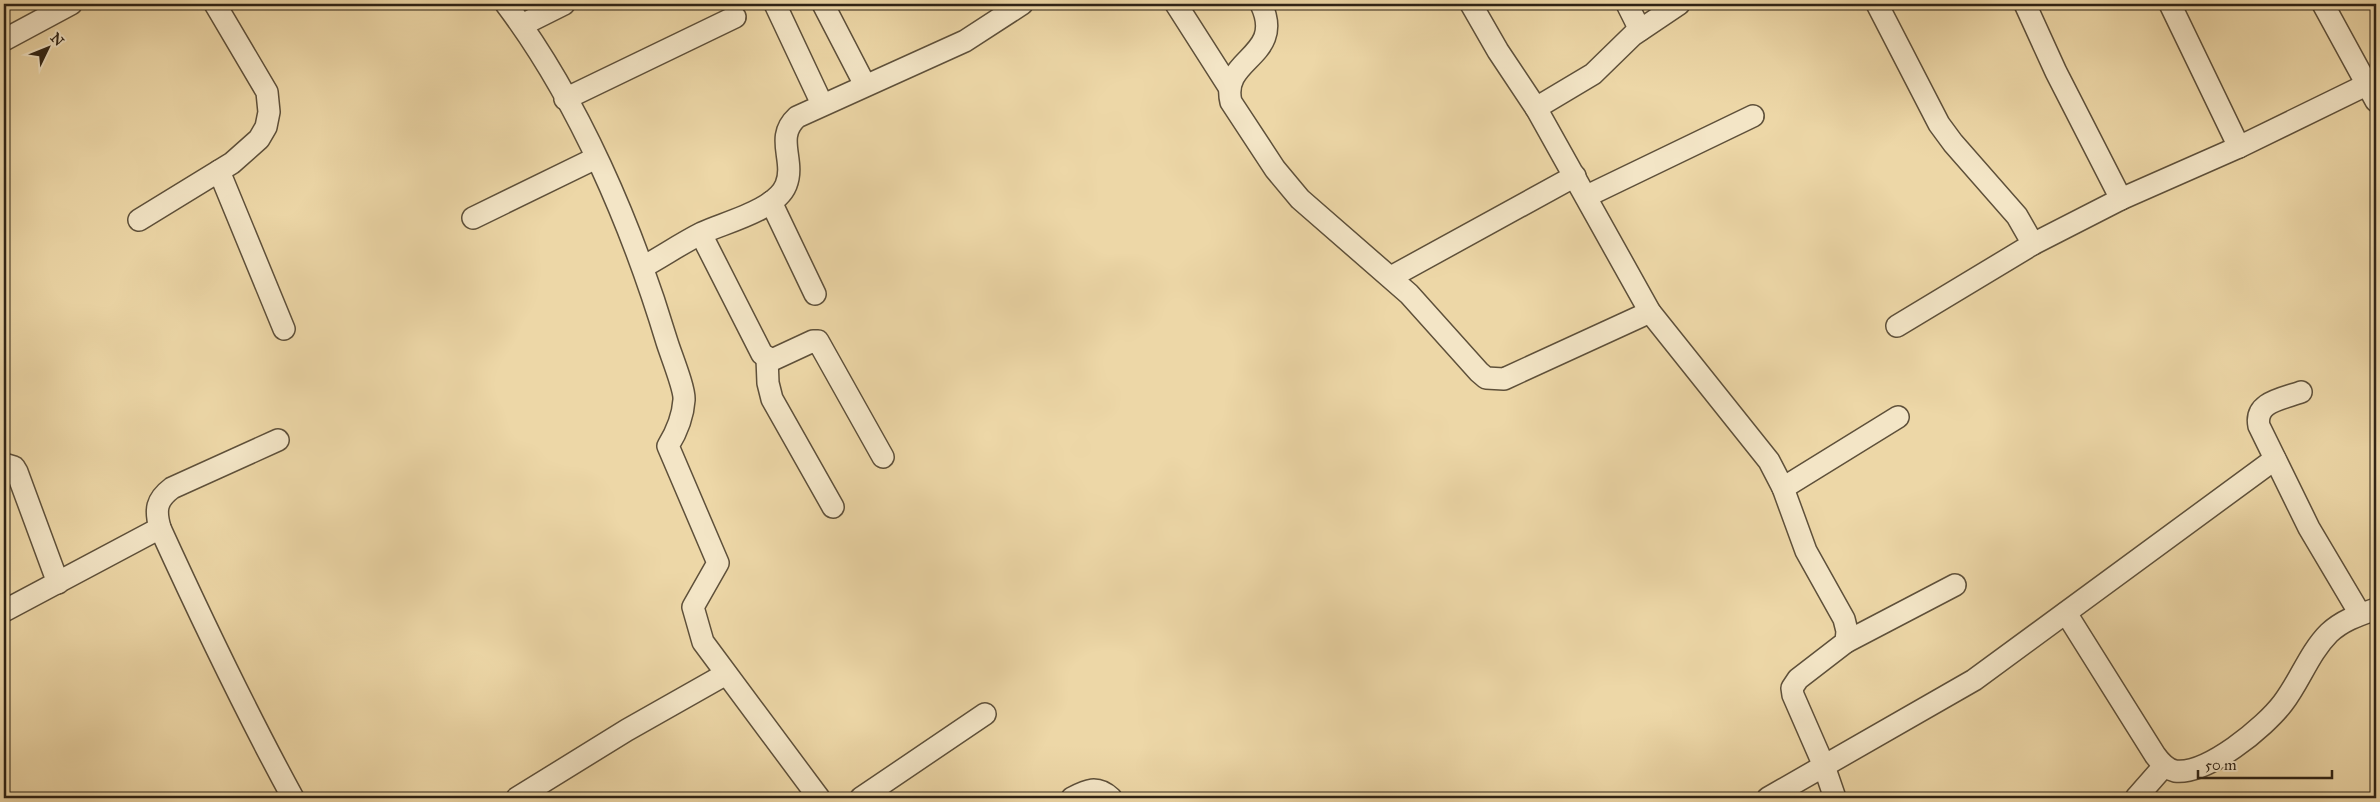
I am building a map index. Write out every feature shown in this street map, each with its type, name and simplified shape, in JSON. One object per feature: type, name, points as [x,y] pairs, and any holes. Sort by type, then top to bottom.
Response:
[{"type":"street","points":[[4,40],[71,4]]},
{"type":"street","points":[[139,220],[232,163],[259,138],[266,127],[270,112],[267,92],[215,4]]},
{"type":"street","points":[[506,4],[522,25],[565,99],[618,203],[643,267],[684,399],[676,432],[668,446],[718,564],[693,608],[703,642],[819,798]]},
{"type":"street","points":[[522,25],[564,4]]},
{"type":"street","points":[[775,4],[822,104]]},
{"type":"street","points":[[823,4],[865,86]]},
{"type":"street","points":[[643,267],[701,234],[771,202],[779,196],[786,186],[789,175],[786,133],[788,125],[797,116],[965,41],[1022,4]]},
{"type":"street","points":[[1176,4],[1229,87],[1231,102],[1275,169],[1300,199],[1391,277],[1425,310],[1486,378],[1494,380],[1504,379],[1650,312]]},
{"type":"street","points":[[1471,4],[1536,108],[1587,196],[1650,312],[1769,461],[1783,488],[1806,551],[1844,619],[1848,631],[1846,642]]},
{"type":"street","points":[[1627,4],[1640,30]]},
{"type":"street","points":[[1536,108],[1593,74],[1640,30],[1679,4]]},
{"type":"street","points":[[1877,4],[1940,124],[1953,144],[2017,216],[2033,244]]},
{"type":"street","points":[[2025,4],[2056,72],[2121,200]]},
{"type":"street","points":[[2170,4],[2239,147]]},
{"type":"street","points":[[1897,326],[2033,244],[2121,200],[2239,147],[2371,93],[2323,4]]},
{"type":"street","points":[[1229,87],[1236,72],[1264,41],[1267,30],[1264,5]]},
{"type":"street","points":[[565,99],[735,17]]},
{"type":"street","points":[[1587,196],[1753,116]]},
{"type":"street","points":[[473,218],[596,158]]},
{"type":"street","points":[[219,171],[284,329]]},
{"type":"street","points":[[1391,277],[1575,176]]},
{"type":"street","points":[[771,202],[815,294]]},
{"type":"street","points":[[701,234],[762,354],[772,360],[813,340],[818,341],[883,457]]},
{"type":"street","points":[[767,358],[768,383],[772,399],[833,507]]},
{"type":"street","points":[[2066,612],[2155,755],[2164,766],[2174,771],[2197,768],[2214,760],[2264,724],[2284,703],[2314,652],[2329,634],[2344,621],[2368,612],[2309,528],[2259,426],[2259,412],[2264,407],[2301,392]]},
{"type":"street","points":[[1783,488],[1898,417]]},
{"type":"street","points":[[278,440],[172,488],[163,495],[156,513],[160,528],[215,648],[293,798]]},
{"type":"street","points":[[1768,798],[1974,680],[2275,459]]},
{"type":"street","points":[[4,464],[14,467],[17,472],[58,583]]},
{"type":"street","points":[[4,611],[160,528]]},
{"type":"street","points":[[1835,798],[1824,766],[1793,695],[1792,688],[1798,679],[1846,642],[1954,585]]},
{"type":"street","points":[[517,798],[626,730],[726,674]]},
{"type":"street","points":[[861,798],[985,714]]},
{"type":"street","points":[[2136,798],[2164,766]]},
{"type":"street","points":[[1072,798],[1093,788],[1100,790],[1111,798]]}]
